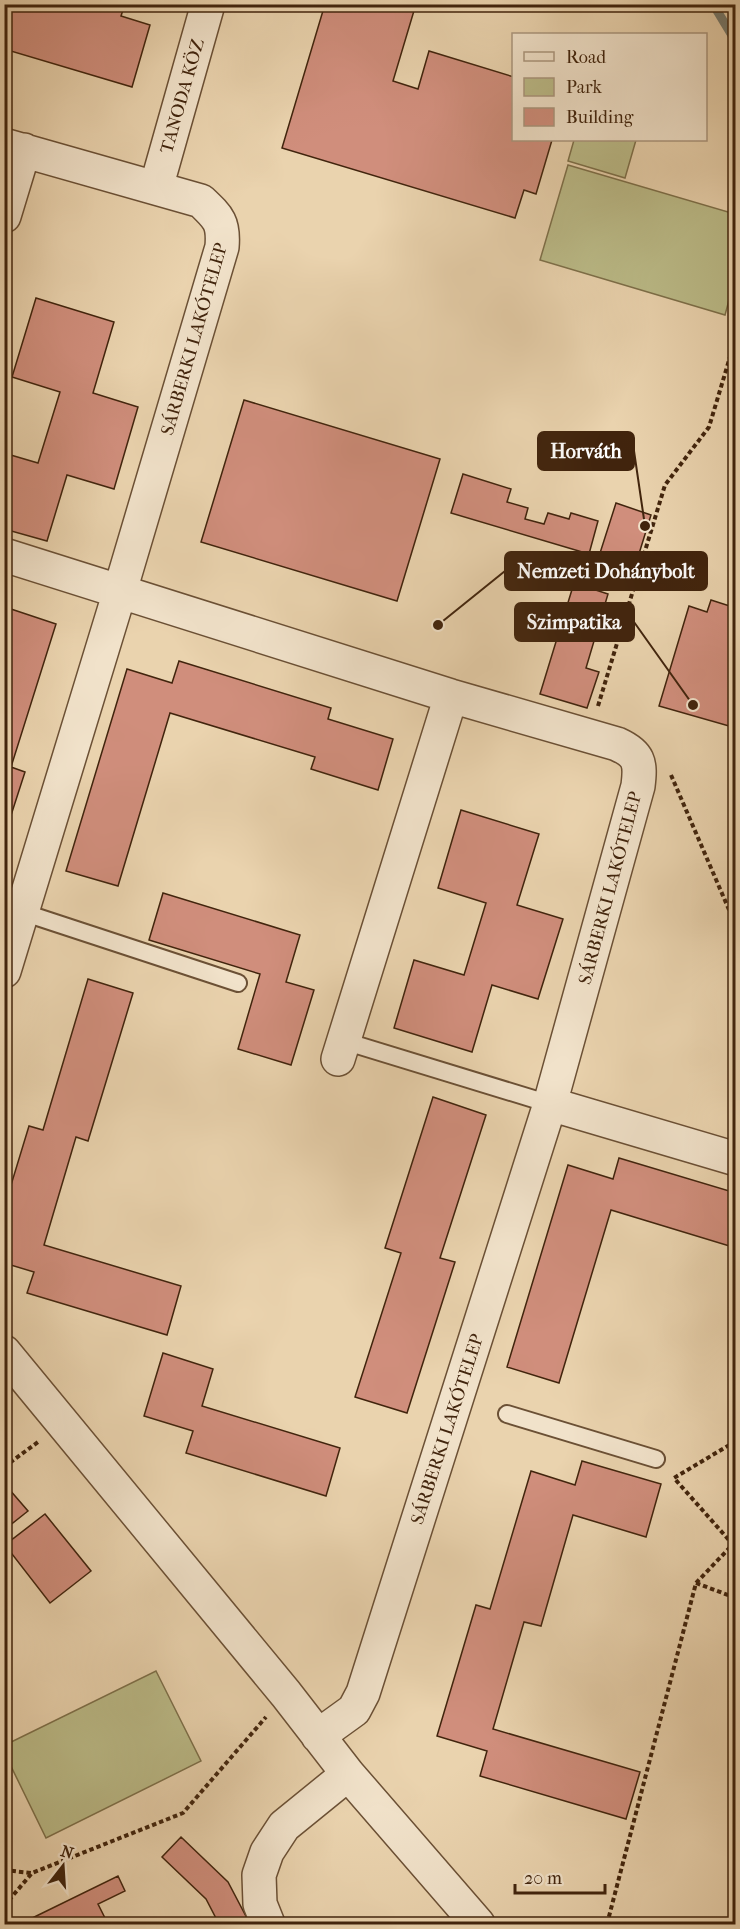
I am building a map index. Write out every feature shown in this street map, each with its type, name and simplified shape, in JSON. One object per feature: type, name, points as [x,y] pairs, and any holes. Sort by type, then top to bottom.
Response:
[{"type":"street","name":"TANODA KÖZ","points":[[156,188],[208,4]]},
{"type":"street","name":"SÁRBERKI LAKÓTELEP","points":[[4,216],[14,148],[201,201],[217,216],[224,230],[222,247],[120,591],[4,971]]},
{"type":"street","name":"SÁRBERKI LAKÓTELEP","points":[[4,555],[451,696],[617,744],[627,748],[637,757],[640,771],[638,786],[550,1104],[363,1693],[354,1710],[318,1736]]},
{"type":"street","points":[[341,1050],[451,696]]},
{"type":"street","points":[[550,1104],[735,1159]]},
{"type":"street","points":[[4,1352],[286,1694],[348,1774],[478,1924]]},
{"type":"street","points":[[267,1924],[260,1904],[259,1875],[267,1852],[284,1826],[348,1774]]},
{"type":"lane","points":[[22,912],[238,983]]},
{"type":"lane","points":[[341,1050],[550,1104]]},
{"type":"lane","points":[[507,1414],[656,1459]]},
{"type":"path","points":[[596,715],[665,484],[709,427],[735,337]]},
{"type":"path","points":[[667,765],[735,926]]},
{"type":"path","points":[[4,1467],[62,1424]]},
{"type":"path","points":[[608,1924],[696,1583],[734,1544],[674,1478],[735,1441]]},
{"type":"path","points":[[696,1583],[735,1598]]},
{"type":"path","points":[[4,1870],[32,1873],[183,1813],[286,1694]]},
{"type":"path","points":[[4,1906],[32,1873]]},
{"type":"green space","points":[[574,141],[636,141],[625,178],[568,161]]},
{"type":"green space","points":[[568,165],[735,214],[735,278],[725,315],[540,260]]},
{"type":"green space","points":[[156,1671],[201,1761],[46,1838],[5,1754],[5,1745]]},
{"type":"building","points":[[4,4],[125,4],[121,16],[150,25],[132,87],[4,49]]},
{"type":"building","points":[[325,4],[416,4],[393,81],[418,89],[429,51],[512,76],[512,141],[552,141],[536,194],[524,190],[515,218],[282,148]]},
{"type":"building","points":[[36,298],[114,322],[93,393],[138,407],[114,489],[67,475],[47,541],[4,529],[4,453],[38,463],[60,392],[12,377]]},
{"type":"building","points":[[244,400],[440,459],[397,601],[201,542]]},
{"type":"building","points":[[463,474],[511,489],[507,502],[528,508],[525,519],[544,524],[548,513],[569,519],[571,513],[598,521],[589,554],[451,513]]},
{"type":"building","points":[[616,503],[651,515],[629,586],[593,575]]},
{"type":"building","points":[[574,583],[608,594],[586,668],[599,672],[587,708],[540,694]]},
{"type":"building","points":[[711,600],[736,608],[736,728],[659,706],[689,606],[707,612]]},
{"type":"building","points":[[5,607],[56,624],[11,767],[25,772],[4,837]]},
{"type":"building","points":[[179,661],[331,708],[328,719],[393,739],[378,790],[311,769],[315,757],[170,713],[118,886],[66,871],[127,669],[172,683]]},
{"type":"building","points":[[461,810],[539,834],[517,905],[563,919],[538,999],[492,985],[472,1052],[394,1028],[414,960],[464,975],[486,903],[438,888]]},
{"type":"building","points":[[163,893],[300,935],[286,982],[314,990],[291,1065],[238,1049],[260,974],[149,940]]},
{"type":"building","points":[[88,979],[133,993],[88,1141],[76,1137],[44,1245],[181,1286],[167,1335],[27,1293],[34,1272],[4,1263],[4,1208],[29,1126],[43,1130]]},
{"type":"building","points":[[433,1097],[486,1115],[440,1258],[455,1262],[407,1413],[355,1397],[401,1253],[385,1248]]},
{"type":"building","points":[[619,1158],[736,1193],[736,1248],[611,1210],[559,1383],[507,1367],[568,1165],[613,1179]]},
{"type":"building","points":[[163,1353],[213,1369],[202,1406],[340,1448],[326,1496],[186,1453],[193,1431],[144,1416]]},
{"type":"building","points":[[582,1461],[661,1484],[646,1537],[573,1515],[541,1626],[524,1622],[493,1729],[640,1772],[626,1819],[480,1776],[487,1751],[437,1736],[476,1605],[490,1609],[531,1471],[575,1485]]},
{"type":"building","points":[[9,1489],[28,1511],[4,1530],[4,1493]]},
{"type":"building","points":[[45,1514],[91,1571],[50,1603],[5,1545]]},
{"type":"building","points":[[181,1837],[228,1882],[250,1924],[219,1924],[206,1899],[162,1857]]},
{"type":"building","points":[[118,1876],[125,1891],[98,1904],[108,1924],[20,1924]]},
{"type":"waterway","points":[[713,4],[736,42]]},
{"type":"place","name":"Horváth","points":[[645,526]]},
{"type":"place","name":"Nemzeti Dohánybolt","points":[[438,625]]},
{"type":"place","name":"Szimpatika","points":[[693,705]]}]
